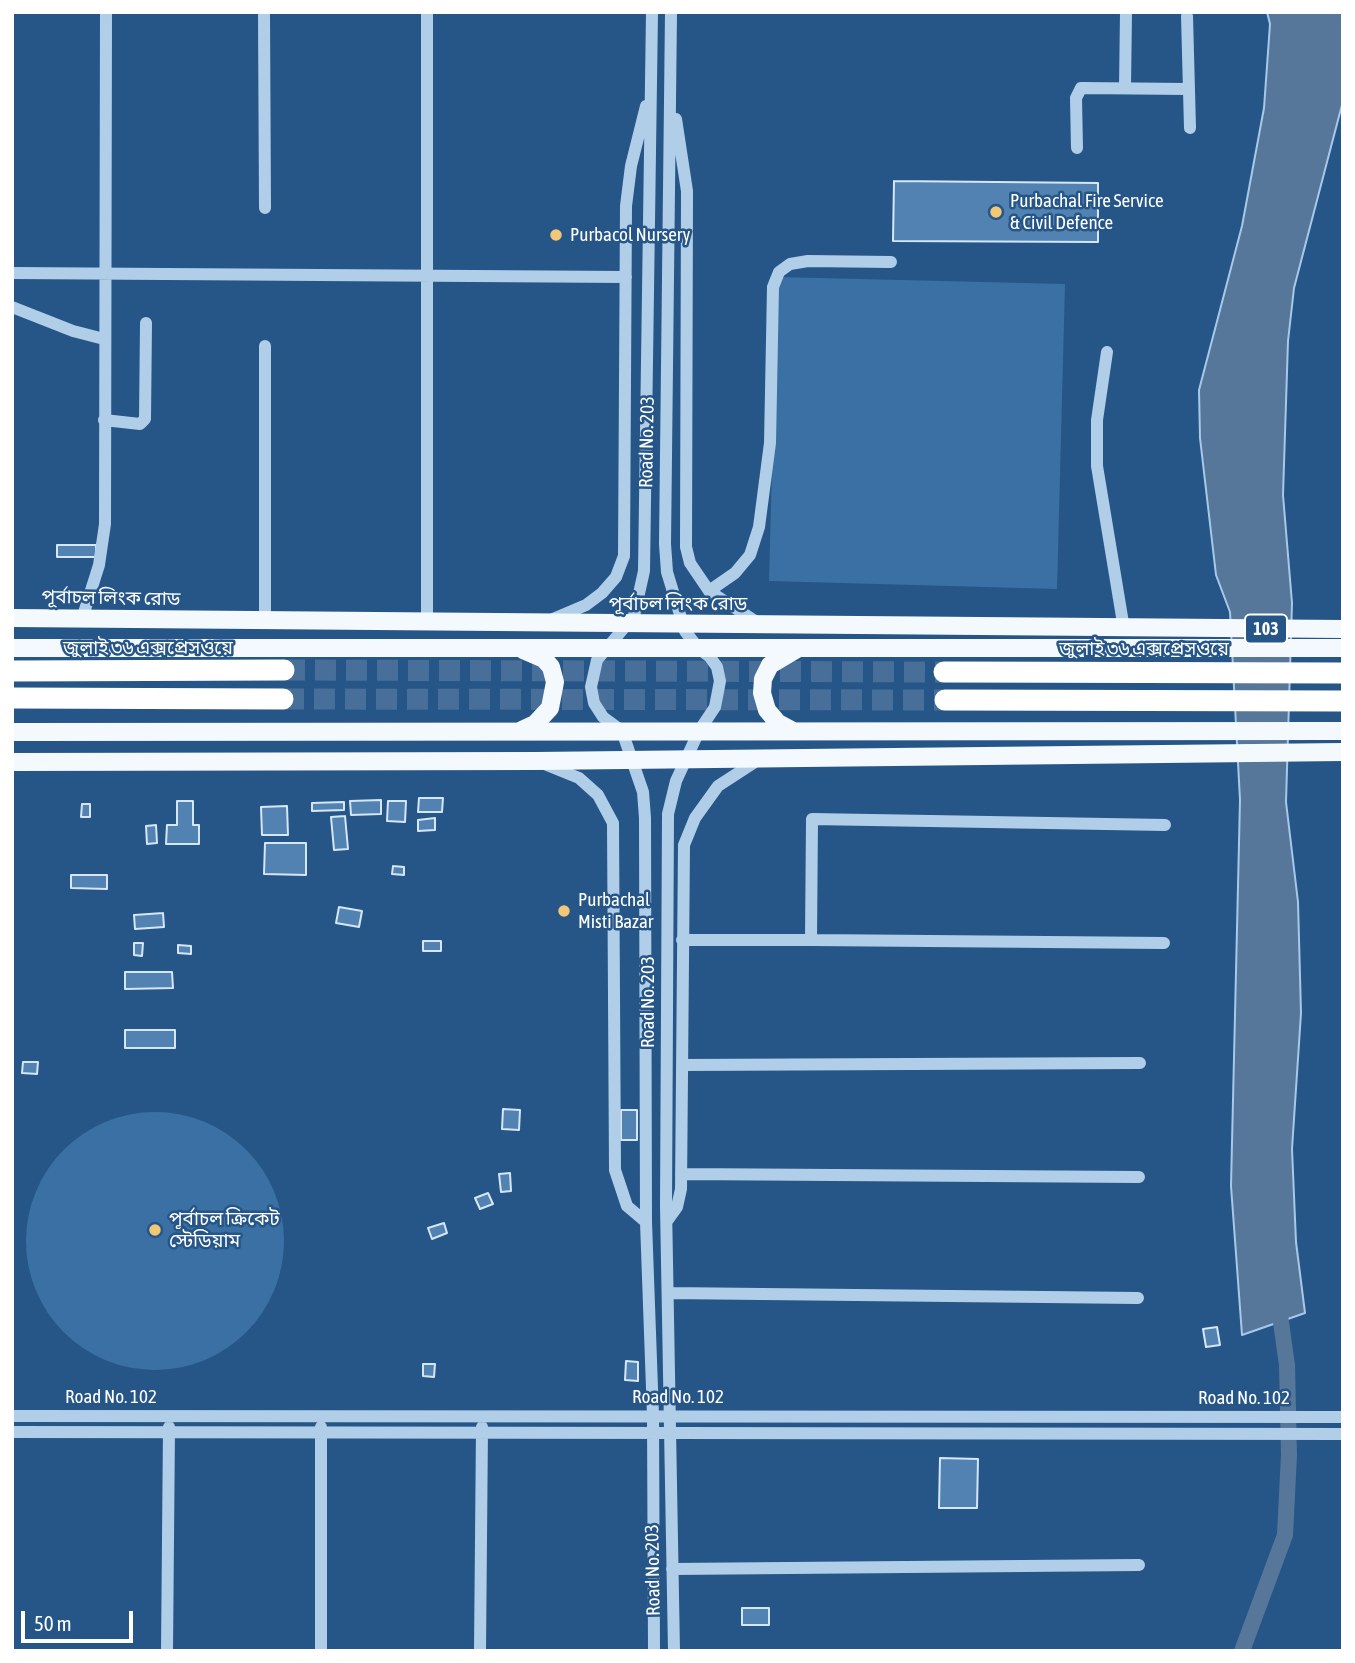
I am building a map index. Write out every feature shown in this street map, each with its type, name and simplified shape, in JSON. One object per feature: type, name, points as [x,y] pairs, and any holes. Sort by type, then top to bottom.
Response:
[{"type":"highway","name":"জুলাই ৩৬ এক্সপ্রেসওয়ে","points":[[12,671],[284,670]]},
{"type":"highway","name":"জুলাই ৩৬ এক্সপ্রেসওয়ে","points":[[944,672],[1343,673]]},
{"type":"highway","points":[[12,698],[283,699]]},
{"type":"highway","points":[[945,700],[1343,701]]},
{"type":"main road","name":"পূর্বাচল লিংক রোড","points":[[12,618],[1343,629]]},
{"type":"main road","points":[[12,648],[1343,648]]},
{"type":"main road","points":[[517,648],[544,659],[551,667],[555,682],[550,708],[535,724],[519,731]]},
{"type":"main road","points":[[793,731],[778,723],[767,710],[763,679],[770,665],[800,648]]},
{"type":"main road","points":[[12,732],[1343,731]]},
{"type":"main road","points":[[12,762],[535,761],[1343,751]]},
{"type":"street","points":[[82,619],[99,565],[104,524],[106,12]]},
{"type":"street","points":[[264,12],[265,208]]},
{"type":"street","points":[[427,12],[427,622]]},
{"type":"street","name":"Road No. 203","points":[[652,12],[644,571],[634,616],[597,660],[591,687],[594,703],[603,717],[622,731],[643,792],[645,817],[646,1222],[653,1416],[654,1651]]},
{"type":"street","name":"Road No. 203","points":[[671,12],[665,544],[667,572],[685,631],[717,667],[720,681],[715,707],[699,731],[677,781],[668,814],[666,1206],[674,1651]]},
{"type":"street","points":[[1125,87],[1126,12]]},
{"type":"street","points":[[1187,16],[1190,128]]},
{"type":"street","points":[[1077,148],[1077,91],[1085,86],[1189,89]]},
{"type":"street","name":"Road No. 203","points":[[536,624],[586,606],[616,577],[624,556],[626,206],[631,166],[651,87]]},
{"type":"street","name":"Road No. 203","points":[[670,88],[687,191],[686,547],[693,570],[709,592],[743,617],[767,626]]},
{"type":"street","points":[[631,166],[684,167]]},
{"type":"street","points":[[709,592],[735,573],[750,555],[759,527],[770,443],[773,287],[779,272],[790,264],[808,261],[891,262]]},
{"type":"street","points":[[12,273],[626,277]]},
{"type":"street","points":[[12,307],[104,340]]},
{"type":"street","points":[[104,420],[140,424],[145,419],[146,323]]},
{"type":"street","points":[[265,346],[265,621]]},
{"type":"street","points":[[1107,352],[1097,420],[1097,466],[1124,629]]},
{"type":"street","name":"Road No. 203","points":[[667,1221],[677,1207],[681,1174],[684,845],[695,818],[718,786],[763,758]]},
{"type":"street","name":"Road No. 203","points":[[535,761],[579,778],[598,794],[613,823],[615,1170],[627,1206],[646,1222]]},
{"type":"street","points":[[811,940],[812,820],[1165,825]]},
{"type":"street","points":[[682,940],[1164,943]]},
{"type":"street","points":[[682,1065],[1140,1063]]},
{"type":"street","points":[[681,1174],[1139,1177]]},
{"type":"street","points":[[668,1293],[1138,1298]]},
{"type":"street","name":"Road No. 102","points":[[12,1416],[1343,1417]]},
{"type":"street","points":[[167,1651],[170,1416]]},
{"type":"street","points":[[321,1651],[322,1416]]},
{"type":"street","points":[[480,1651],[483,1417]]},
{"type":"street","name":"Road No. 102","points":[[12,1432],[1343,1434]]},
{"type":"street","points":[[672,1569],[1139,1565]]},
{"type":"shaded area","points":[[1267,12],[1343,12],[1343,101],[1294,288],[1288,341],[1283,495],[1292,603],[1286,802],[1298,902],[1301,1013],[1292,1149],[1296,1242],[1305,1313],[1242,1335],[1231,1186],[1240,800],[1230,612],[1216,575],[1200,438],[1199,390],[1242,226],[1264,108],[1270,24]]},
{"type":"shaded area","points":[[777,277],[1065,284],[1057,589],[769,581]]},
{"type":"shaded area","name":"পূর্বাচল ক্রিকেট স্টেডিয়াম","points":[[155,1112],[180,1114],[216,1127],[237,1141],[255,1159],[274,1192],[282,1216],[282,1266],[269,1302],[255,1323],[237,1341],[204,1360],[180,1368],[155,1370],[130,1368],[94,1355],[73,1341],[55,1323],[36,1290],[28,1266],[26,1241],[28,1216],[41,1180],[55,1159],[73,1141],[106,1122],[130,1114]]},
{"type":"building","name":"Purbachal Fire Service & Civil Defence","points":[[894,181],[1098,183],[1098,242],[893,241]]},
{"type":"building","points":[[57,545],[96,545],[96,557],[57,557]]},
{"type":"building","points":[[419,798],[443,798],[442,812],[418,812]]},
{"type":"building","points":[[381,800],[381,814],[351,815],[350,801]]},
{"type":"building","points":[[177,801],[193,801],[193,825],[199,825],[199,844],[166,844],[167,825],[177,825]]},
{"type":"building","points":[[388,801],[406,801],[405,822],[387,821]]},
{"type":"building","points":[[344,802],[344,810],[312,811],[312,803]]},
{"type":"building","points":[[82,804],[90,804],[90,817],[81,817]]},
{"type":"building","points":[[287,806],[288,835],[262,835],[261,807]]},
{"type":"building","points":[[345,816],[348,849],[334,850],[331,817]]},
{"type":"building","points":[[435,818],[435,830],[418,831],[418,820]]},
{"type":"building","points":[[156,825],[157,843],[147,844],[146,826]]},
{"type":"building","points":[[265,843],[306,843],[306,875],[264,874]]},
{"type":"building","points":[[393,866],[404,867],[404,875],[392,874]]},
{"type":"building","points":[[71,875],[107,875],[107,889],[71,888]]},
{"type":"building","points":[[339,907],[362,911],[359,927],[336,923]]},
{"type":"building","points":[[163,913],[164,927],[135,929],[134,915]]},
{"type":"building","points":[[423,941],[441,941],[441,951],[423,951]]},
{"type":"building","points":[[134,943],[143,943],[142,956],[134,955]]},
{"type":"building","points":[[178,945],[191,946],[191,954],[178,953]]},
{"type":"building","points":[[125,972],[172,972],[173,988],[125,989]]},
{"type":"building","points":[[125,1030],[175,1030],[175,1048],[125,1048]]},
{"type":"building","points":[[23,1062],[38,1062],[37,1074],[22,1073]]},
{"type":"building","points":[[503,1109],[520,1110],[519,1130],[502,1129]]},
{"type":"building","points":[[621,1110],[637,1110],[637,1140],[621,1140]]},
{"type":"building","points":[[510,1173],[511,1191],[501,1192],[499,1174]]},
{"type":"building","points":[[488,1193],[493,1204],[480,1209],[475,1198]]},
{"type":"building","points":[[444,1223],[447,1233],[432,1239],[428,1228]]},
{"type":"building","points":[[1217,1327],[1220,1345],[1206,1347],[1203,1329]]},
{"type":"building","points":[[626,1361],[638,1362],[638,1381],[625,1380]]},
{"type":"building","points":[[423,1364],[435,1364],[434,1377],[423,1376]]},
{"type":"building","points":[[940,1458],[978,1459],[977,1508],[939,1508]]},
{"type":"building","points":[[742,1608],[769,1608],[769,1625],[742,1625]]},
{"type":"waterway","points":[[1242,1651],[1285,1535],[1289,1455],[1287,1365],[1278,1301]]},
{"type":"tunnel","points":[[284,670],[944,672]]},
{"type":"tunnel","points":[[283,699],[945,700]]},
{"type":"place","name":"Purbachal Fire Service & Civil Defence","points":[[996,212]]},
{"type":"place","name":"Purbacol Nursery","points":[[556,235]]},
{"type":"place","name":"Purbachal Misti Bazar","points":[[564,911]]},
{"type":"place","name":"পূর্বাচল ক্রিকেট স্টেডিয়াম","points":[[155,1230]]}]
